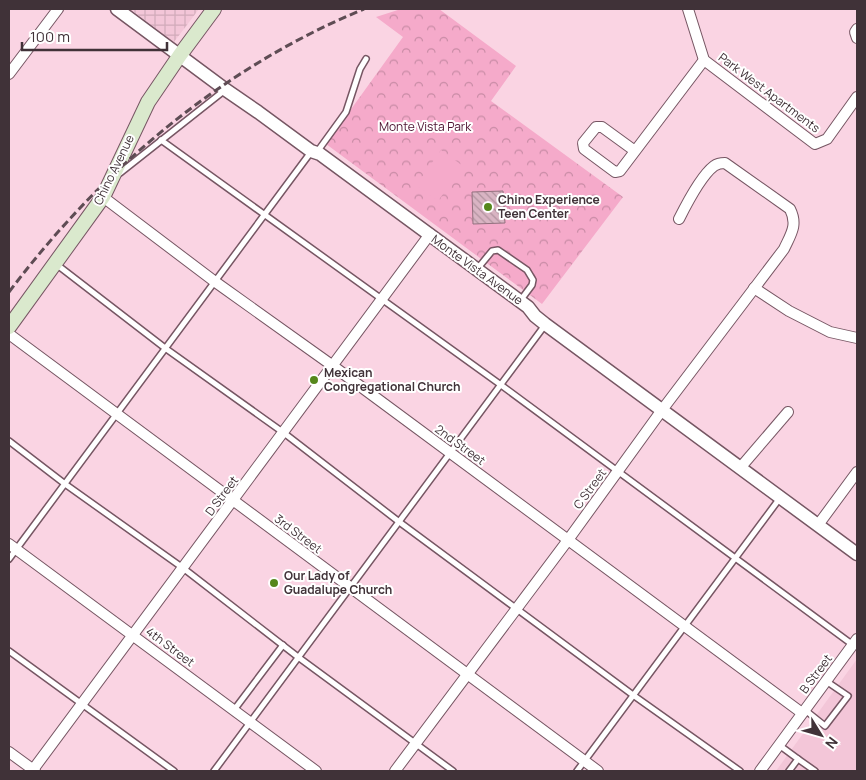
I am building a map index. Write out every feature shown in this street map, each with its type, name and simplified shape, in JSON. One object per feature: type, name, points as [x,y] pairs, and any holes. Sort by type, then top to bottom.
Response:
[{"type":"main road","name":"Chino Avenue","points":[[9,326],[103,197],[148,102],[214,9]]},
{"type":"street","points":[[9,74],[58,9]]},
{"type":"street","name":"Monte Vista Avenue","points":[[117,9],[226,90],[314,152],[320,154],[430,234],[520,301],[545,324],[857,554]]},
{"type":"street","name":"Park West Apartments","points":[[688,9],[704,60],[815,144],[827,139],[857,97]]},
{"type":"street","points":[[857,29],[855,32],[857,38]]},
{"type":"street","name":"Park West Apartments","points":[[635,151],[602,127],[596,126],[583,143],[584,149],[615,172],[620,171],[704,60]]},
{"type":"street","name":"C Street","points":[[395,771],[568,540],[662,410],[784,249],[794,226],[794,217],[790,210],[725,163],[713,166],[688,200],[679,219]]},
{"type":"street","name":"2nd Street","points":[[103,197],[214,282],[333,366],[685,627],[803,712]]},
{"type":"street","name":"D Street","points":[[33,771],[430,234]]},
{"type":"street","points":[[754,288],[789,311],[830,332],[857,338]]},
{"type":"street","name":"3rd Street","points":[[9,334],[598,771]]},
{"type":"street","points":[[740,468],[788,412]]},
{"type":"street","points":[[818,525],[857,472]]},
{"type":"street","name":"4th Street","points":[[12,547],[316,771]]},
{"type":"street","name":"B Street","points":[[760,771],[855,642]]},
{"type":"street","points":[[9,752],[33,771]]},
{"type":"lane","points":[[9,559],[12,547],[65,484],[264,215],[346,112],[360,69],[366,59]]},
{"type":"lane","points":[[111,181],[130,164],[226,90]]},
{"type":"lane","points":[[161,140],[383,299],[735,558],[855,642]]},
{"type":"lane","points":[[477,269],[492,251],[498,250],[512,258],[532,274],[532,285],[520,301]]},
{"type":"lane","points":[[55,264],[165,348],[284,433],[398,521],[633,695],[740,771]]},
{"type":"lane","points":[[214,771],[545,324]]},
{"type":"lane","points":[[9,441],[65,484],[183,568],[298,657],[453,771]]},
{"type":"lane","points":[[577,771],[781,498]]},
{"type":"lane","points":[[233,710],[283,645]]},
{"type":"lane","points":[[9,651],[174,771]]},
{"type":"lane","points":[[803,712],[826,726],[836,713],[848,696],[826,681]]},
{"type":"lane","points":[[779,745],[815,771]]},
{"type":"lane","points":[[789,771],[798,759]]},
{"type":"shaded area","points":[[130,9],[199,9],[174,42]]},
{"type":"shaded area","points":[[857,659],[857,771],[776,771]]},
{"type":"green space","name":"Monte Vista Park","points":[[401,9],[439,9],[516,66],[491,101],[623,197],[542,304],[326,144],[403,37],[376,17]]},
{"type":"green space","points":[[441,150],[463,166],[438,201],[416,185]]},
{"type":"building","name":"Chino Experience Teen Center","points":[[503,191],[505,223],[473,224],[472,192]]},
{"type":"railway","points":[[9,292],[45,247],[84,204],[124,164],[168,126],[213,92],[261,61],[312,33],[364,9]]},
{"type":"place","name":"Chino Experience Teen Center","points":[[488,207]]},
{"type":"place","name":"Mexican Congregational Church","points":[[314,380]]},
{"type":"place","name":"Our Lady of Guadalupe Church","points":[[274,583]]}]
